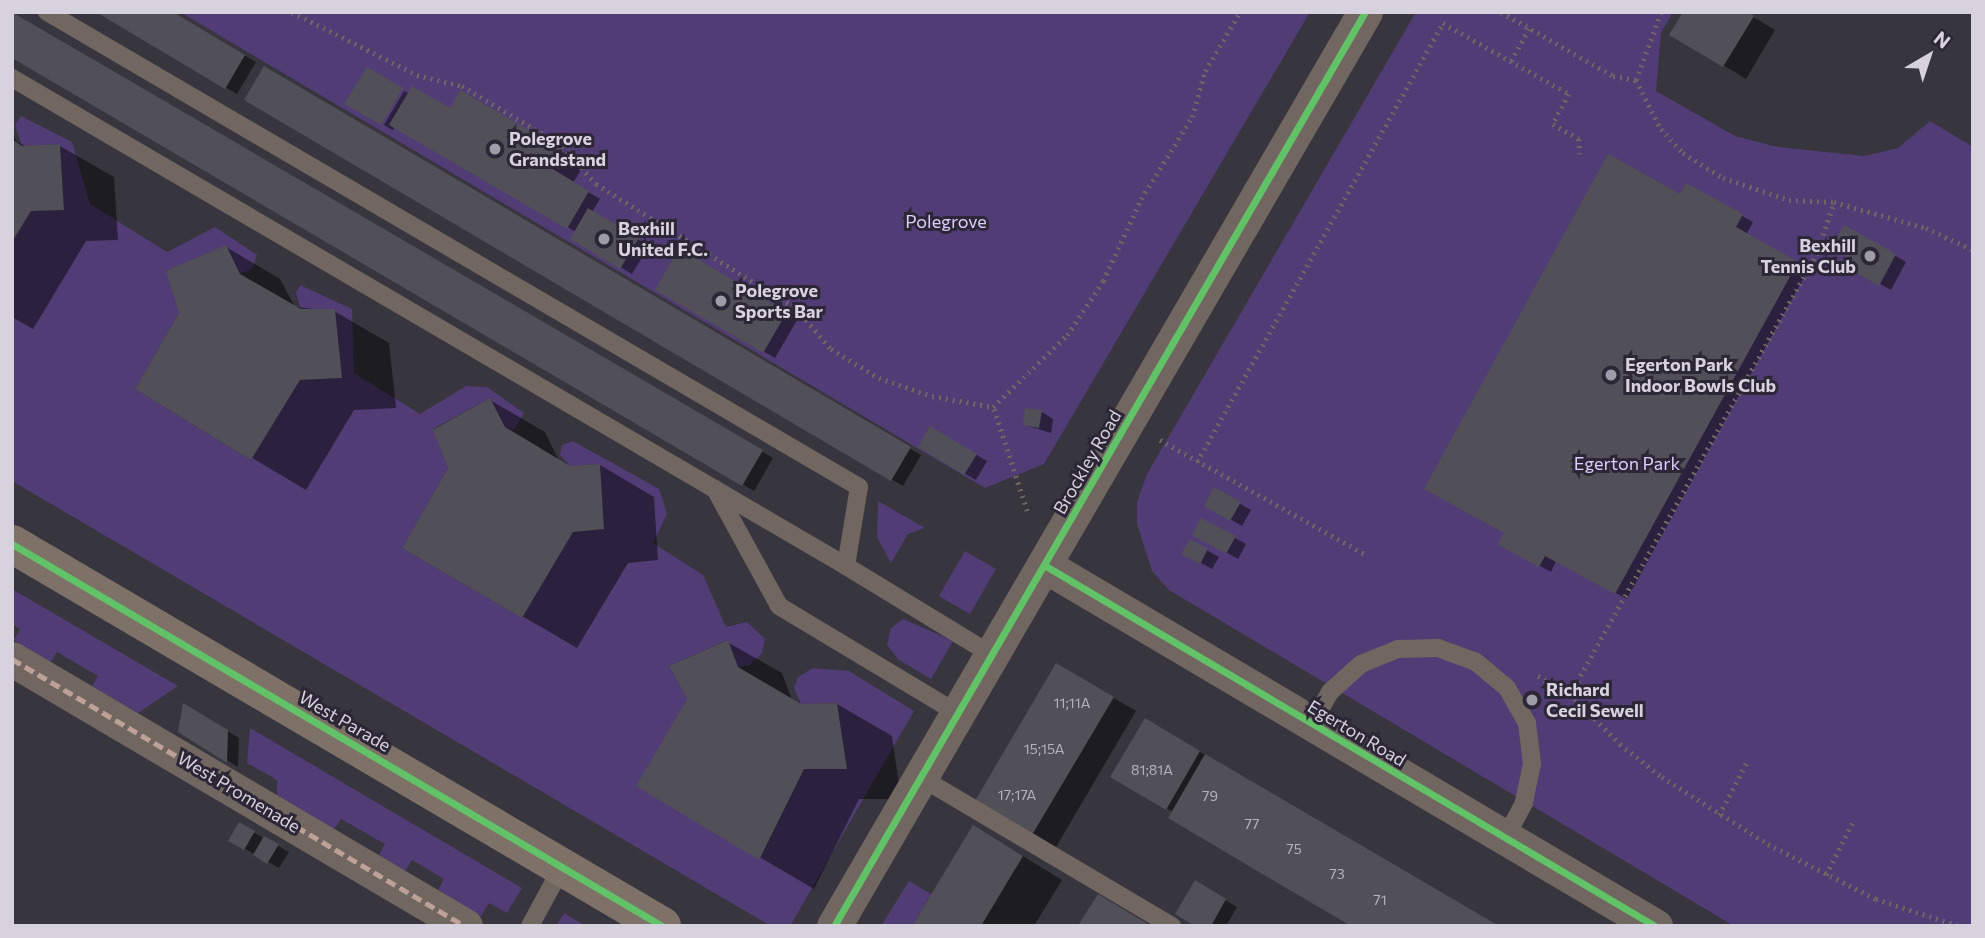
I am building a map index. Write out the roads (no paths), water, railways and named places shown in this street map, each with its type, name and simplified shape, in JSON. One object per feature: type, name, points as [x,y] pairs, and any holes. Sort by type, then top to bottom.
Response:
[{"type":"main road","name":"West Parade","points":[[12,544],[662,926]]},
{"type":"street","name":"Brockley Road","points":[[834,926],[1365,12]]},
{"type":"street","name":"Egerton Road","points":[[1044,565],[1504,840],[1655,926]]},
{"type":"street","name":"West Promenade","points":[[12,659],[465,926]]},
{"type":"lane","points":[[47,12],[859,487],[846,566]]},
{"type":"lane","points":[[12,78],[846,566],[991,654]]},
{"type":"lane","points":[[715,489],[779,606],[957,713]]},
{"type":"lane","points":[[1311,725],[1331,691],[1361,664],[1398,649],[1438,648],[1476,662],[1507,688],[1527,723],[1532,764],[1524,803],[1504,840]]},
{"type":"lane","points":[[920,777],[1172,926]]},
{"type":"lane","points":[[530,926],[562,867]]},
{"type":"place","name":"Polegrove Grandstand","points":[[495,149]]},
{"type":"place","name":"Bexhill United F.C.","points":[[604,239]]},
{"type":"place","name":"Bexhill Tennis Club","points":[[1870,256]]},
{"type":"place","name":"Polegrove Sports Bar","points":[[721,301]]},
{"type":"place","name":"Egerton Park Indoor Bowls Club","points":[[1611,375]]},
{"type":"place","name":"Richard Cecil Sewell","points":[[1532,700]]},
{"type":"park label","name":"Polegrove","points":[[946,221]]},
{"type":"park label","name":"Egerton Park","points":[[1627,463]]}]
